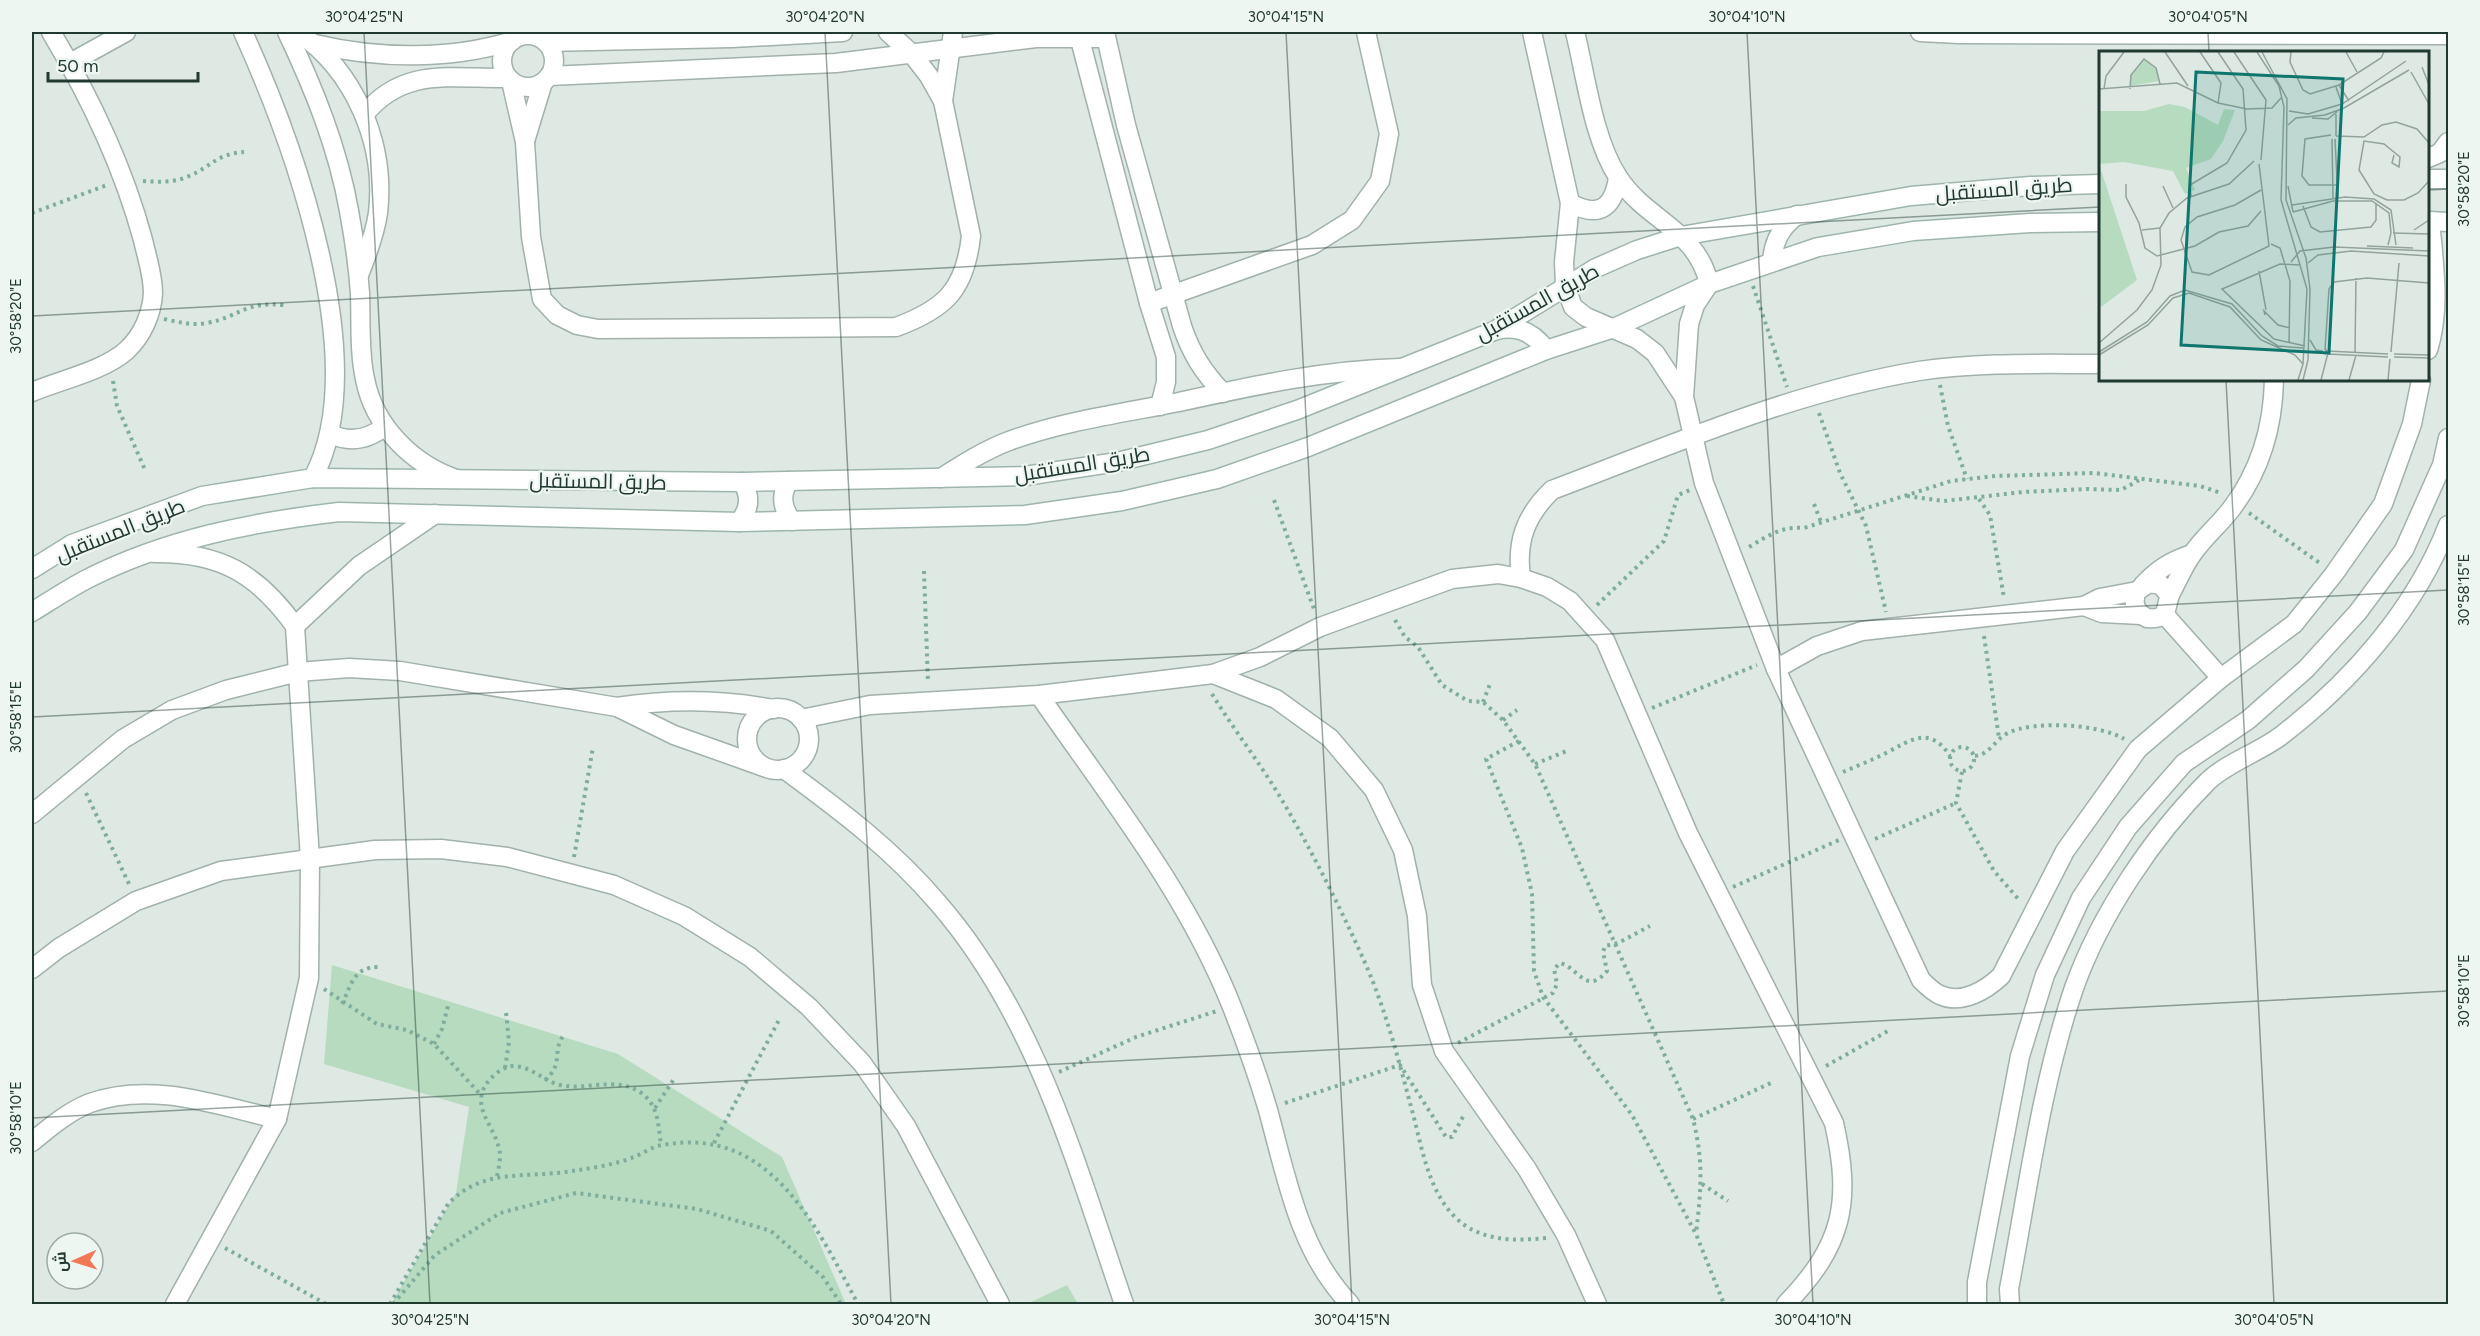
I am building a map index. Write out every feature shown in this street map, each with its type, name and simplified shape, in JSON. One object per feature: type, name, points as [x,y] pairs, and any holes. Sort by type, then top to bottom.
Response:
[{"type":"street","points":[[32,392],[112,362],[128,350],[141,334],[149,315],[153,295],[152,275],[123,179],[99,120],[70,63],[51,32]]},
{"type":"street","points":[[70,63],[126,32]]},
{"type":"street","points":[[243,32],[288,142],[312,220],[328,297],[335,376],[330,434],[314,478]]},
{"type":"street","points":[[287,32],[310,80],[333,144],[349,210],[359,276],[365,379],[385,426],[408,453],[437,472],[457,479]]},
{"type":"street","points":[[298,32],[315,44],[346,81],[364,115],[374,147],[378,213],[371,246],[359,276]]},
{"type":"street","points":[[315,44],[347,51],[380,54],[464,52],[514,37],[529,35],[543,38],[740,38],[843,32]]},
{"type":"street","points":[[514,37],[503,55],[502,63],[509,79],[525,142],[531,237],[542,299],[558,315],[577,325],[598,329],[896,327],[926,316],[950,296],[962,278],[969,257],[971,236],[943,101],[929,76],[912,54],[888,32]]},
{"type":"street","points":[[1149,303],[1312,245],[1352,220],[1380,181],[1389,134],[1366,32]]},
{"type":"street","points":[[1532,32],[1570,203],[1564,262],[1565,285],[1573,307],[1587,317],[1637,339],[1655,353],[1684,397]]},
{"type":"street","points":[[1575,32],[1602,143],[1618,178],[1638,199],[1695,249],[1705,265],[1709,284],[1695,305],[1689,324],[1684,397],[1704,483],[1774,664],[1827,779],[1921,980],[1940,995],[1957,998],[1974,995],[1989,987],[2001,976],[2064,851],[2139,749],[2221,678],[2294,624],[2334,574],[2383,504],[2412,424],[2421,381]]},
{"type":"street","points":[[1920,32],[2448,35]]},
{"type":"street","points":[[1078,34],[1149,303],[1166,357],[1166,382],[1160,406]]},
{"type":"street","points":[[364,115],[378,98],[397,85],[418,79],[509,79],[526,87],[546,79],[836,63],[912,54],[951,40],[1105,34],[1126,125],[1191,351],[1204,374],[1223,393]]},
{"type":"street","points":[[525,142],[553,55],[543,38]]},
{"type":"street","points":[[943,101],[951,40]]},
{"type":"street","points":[[2429,157],[2440,153],[2448,142]]},
{"type":"street","points":[[1570,203],[1585,211],[1603,209],[1615,196],[1618,178]]},
{"type":"street","points":[[2429,179],[2448,179]]},
{"type":"street","name":"طريق المستقبل","points":[[32,568],[72,544],[202,496],[314,478],[741,482],[1025,476],[1117,462],[1208,440],[1297,410],[1402,368],[1494,331],[1565,285],[1596,268],[1637,250],[1681,236],[1911,196],[2030,186],[2099,184]]},
{"type":"street","points":[[1772,262],[1776,240],[1788,222],[1797,215]]},
{"type":"street","name":"طريق المستقبل","points":[[32,612],[87,579],[147,553],[210,533],[274,519],[339,512],[739,522],[1025,515],[1122,501],[1217,479],[1308,447],[1546,350],[1614,328],[1709,284],[1818,247],[1913,231],[2030,223],[2099,222]]},
{"type":"street","points":[[2429,344],[2435,328],[2440,224]]},
{"type":"street","points":[[1494,331],[1518,328],[1540,340],[1546,350]]},
{"type":"street","points":[[1521,578],[1518,559],[1520,539],[1527,521],[1538,504],[1552,490],[1814,396],[1936,370],[1989,364],[2099,364]]},
{"type":"street","points":[[941,478],[968,460],[1009,441],[1053,428],[1328,373],[1402,368]]},
{"type":"street","points":[[2084,606],[2102,613],[2141,615],[2153,619],[2164,614],[2168,609],[2169,595],[2192,554],[2235,503],[2252,477],[2266,441],[2273,403],[2274,381]]},
{"type":"street","points":[[330,434],[339,438],[359,440],[378,432],[385,426]]},
{"type":"street","points":[[1977,1305],[1977,1282],[2020,1056],[2045,975],[2081,898],[2128,827],[2184,763],[2248,720],[2290,683],[2358,612],[2404,550],[2442,465],[2448,438]]},
{"type":"street","points":[[789,481],[784,489],[783,506],[792,521]]},
{"type":"street","points":[[739,522],[748,507],[746,489],[741,482]]},
{"type":"street","points":[[295,626],[359,566],[435,514]]},
{"type":"street","points":[[2010,1305],[2009,1289],[2051,1066],[2075,986],[2110,911],[2155,842],[2210,780],[2281,736],[2344,681],[2398,617],[2441,545],[2448,525]]},
{"type":"street","points":[[147,553],[182,552],[217,560],[248,576],[275,598],[295,626],[310,859],[309,978],[277,1119],[176,1305]]},
{"type":"street","points":[[2141,615],[2134,604],[2140,588],[2156,571],[2173,560],[2192,554]]},
{"type":"street","points":[[801,719],[870,705],[1039,695],[1207,675],[1260,657],[1320,627],[1463,577],[1498,574],[1521,578],[1546,587],[1569,601],[1585,615],[1605,640],[1688,833],[1834,1124],[1843,1163],[1842,1203],[1827,1251],[1812,1277],[1786,1305]]},
{"type":"street","points":[[1774,664],[1817,646],[1863,631],[2084,606],[2100,598],[2155,583],[2162,585],[2169,595]]},
{"type":"street","points":[[2164,614],[2221,678]]},
{"type":"street","points":[[32,814],[123,739],[172,710],[226,690],[298,672],[349,668],[400,671],[617,707],[674,735],[764,767],[784,770],[867,830],[939,904],[999,987],[1046,1078],[1124,1305]]},
{"type":"street","points":[[1207,675],[1276,699],[1330,738],[1374,790],[1403,850],[1417,916],[1422,985],[1444,1051],[1527,1169],[1566,1235],[1597,1305]]},
{"type":"street","points":[[1039,695],[1189,914],[1232,1007],[1267,1109],[1297,1217],[1318,1260],[1350,1305]]},
{"type":"street","points":[[617,707],[648,702],[711,700],[784,709],[801,719],[808,739],[807,749],[802,758],[784,770]]},
{"type":"street","points":[[764,767],[750,753],[747,734],[756,717],[773,708]]},
{"type":"street","points":[[32,969],[59,948],[136,901],[221,871],[375,850],[441,849],[507,857],[614,885],[684,916],[750,957],[810,1006],[862,1063],[906,1126],[1000,1305]]},
{"type":"street","points":[[32,1142],[88,1104],[127,1094],[167,1095],[277,1119]]},
{"type":"path","points":[[32,213],[123,179],[158,182],[180,180],[200,171],[219,156],[244,152]]},
{"type":"path","points":[[1748,269],[1792,402]]},
{"type":"path","points":[[149,315],[182,323],[199,324],[216,320],[246,307],[284,305]]},
{"type":"path","points":[[112,362],[117,406],[146,472]]},
{"type":"path","points":[[1936,370],[1948,426],[1967,479]]},
{"type":"path","points":[[1814,396],[1832,454],[1866,526],[1890,627]]},
{"type":"path","points":[[1732,556],[1775,531],[1790,527],[1804,528],[1951,481],[2043,473],[2144,477],[2180,485],[2200,486],[2219,492],[2334,574]]},
{"type":"path","points":[[1906,496],[1944,501],[1979,499],[2024,492],[2121,490],[2144,477]]},
{"type":"path","points":[[1585,615],[1664,541],[1678,495],[1704,483]]},
{"type":"path","points":[[1979,499],[1990,514],[2006,615]]},
{"type":"path","points":[[1274,500],[1320,627]]},
{"type":"path","points":[[1814,504],[1821,522]]},
{"type":"path","points":[[924,571],[929,702]]},
{"type":"path","points":[[1389,602],[1396,624],[1405,637],[1418,647],[1442,685],[1468,701],[1483,702],[1503,720],[1534,764],[1693,1119],[1701,1153],[1702,1184],[1696,1234]]},
{"type":"path","points":[[1982,617],[1999,739]]},
{"type":"path","points":[[1638,714],[1774,664]]},
{"type":"path","points":[[1207,675],[1281,798],[1330,887],[1367,968],[1400,1065],[1430,1178],[1454,1216],[1477,1232],[1498,1239],[1520,1241],[1566,1235]]},
{"type":"path","points":[[1483,702],[1490,684]]},
{"type":"path","points":[[1503,720],[1517,710]]},
{"type":"path","points":[[1975,756],[1986,753],[1999,739],[2021,728],[2089,726],[2115,734],[2139,749]]},
{"type":"path","points":[[1827,779],[1913,738],[1936,741],[1950,756],[1952,767],[1962,772]]},
{"type":"path","points":[[1519,741],[1485,759],[1522,848],[1532,894],[1534,971],[1543,997],[1632,1115],[1696,1234],[1724,1305]]},
{"type":"path","points":[[1950,756],[1952,751],[1962,746],[1972,751],[1975,756],[1972,767],[1962,772]]},
{"type":"path","points":[[571,873],[593,747]]},
{"type":"path","points":[[1534,764],[1569,750]]},
{"type":"path","points":[[1962,772],[1956,803],[1994,871],[2032,916]]},
{"type":"path","points":[[78,776],[136,901]]},
{"type":"path","points":[[1719,894],[1956,803]]},
{"type":"path","points":[[1444,1051],[1556,989],[1556,964],[1565,963],[1583,980],[1596,980],[1606,971],[1603,949],[1609,943],[1616,943],[1650,926]]},
{"type":"path","points":[[342,1004],[359,971],[368,967],[379,967]]},
{"type":"path","points":[[309,978],[342,1004],[377,1024],[407,1030],[434,1044],[481,1095]]},
{"type":"path","points":[[434,1044],[442,1029],[448,1006]]},
{"type":"path","points":[[1046,1078],[1136,1037],[1232,1007]]},
{"type":"path","points":[[505,1068],[509,1042],[506,1012]]},
{"type":"path","points":[[714,1143],[780,1018]]},
{"type":"path","points":[[1809,1075],[1888,1031]]},
{"type":"path","points":[[545,1080],[557,1066],[558,1046],[563,1036]]},
{"type":"path","points":[[1400,1065],[1446,1137],[1452,1137],[1475,1096]]},
{"type":"path","points":[[1267,1109],[1400,1065]]},
{"type":"path","points":[[497,1176],[500,1161],[499,1146],[480,1106],[481,1095],[492,1076],[513,1066],[535,1071],[545,1080],[572,1087],[618,1084],[630,1087],[641,1093],[656,1108],[661,1145]]},
{"type":"path","points":[[656,1108],[674,1079]]},
{"type":"path","points":[[1693,1119],[1773,1082]]},
{"type":"path","points":[[392,1305],[448,1204],[461,1190],[478,1181],[497,1176],[580,1170],[633,1158],[661,1145],[714,1143],[747,1154],[775,1176],[825,1242],[858,1305]]},
{"type":"path","points":[[1702,1184],[1728,1201]]},
{"type":"path","points":[[392,1305],[435,1255],[500,1213],[576,1193],[697,1209],[771,1231],[823,1277],[842,1305]]},
{"type":"path","points":[[212,1240],[326,1305]]},
{"type":"green space","points":[[332,965],[618,1054],[782,1157],[846,1304],[391,1304],[456,1193],[469,1107],[324,1064]]},
{"type":"green space","points":[[1067,1285],[1078,1304],[1027,1304]]}]
